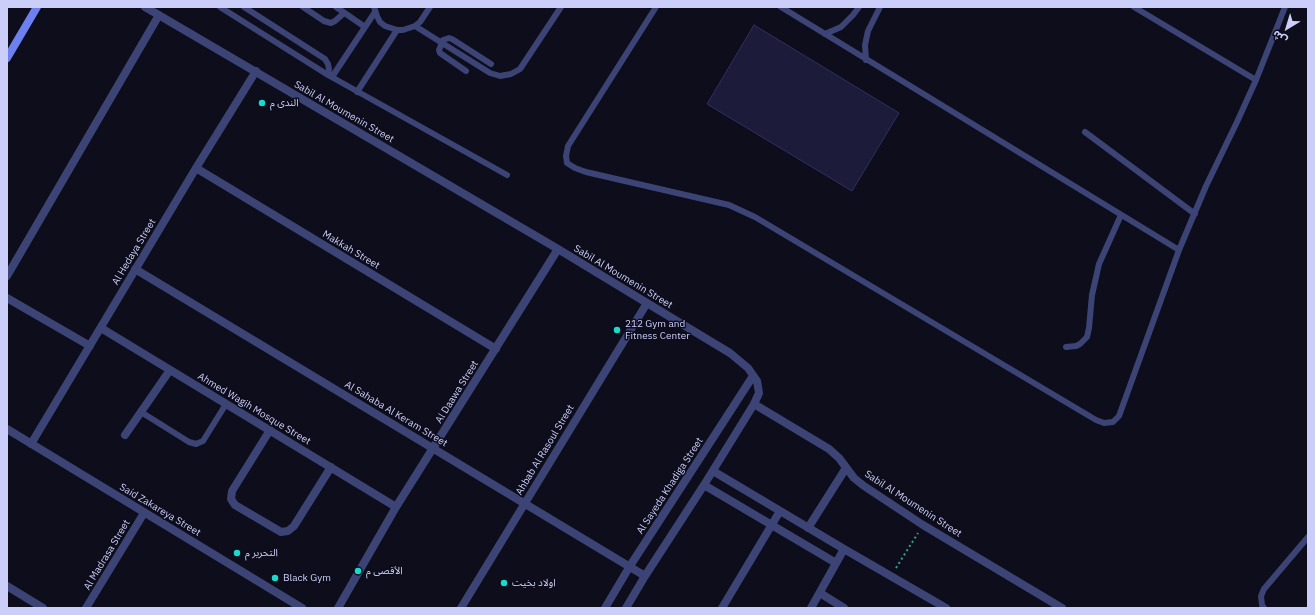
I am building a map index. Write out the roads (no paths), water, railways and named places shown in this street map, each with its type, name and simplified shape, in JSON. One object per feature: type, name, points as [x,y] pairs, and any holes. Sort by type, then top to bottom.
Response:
[{"type":"main road","points":[[7,58],[37,7]]},
{"type":"street","name":"Sabil Al Moumenin Street","points":[[145,7],[558,249],[730,353],[748,368],[757,381],[759,393],[754,404],[829,449],[839,458],[854,478],[864,486],[923,525],[1062,608]]},
{"type":"street","points":[[7,276],[159,15]]},
{"type":"street","name":"Al Hedaya Street","points":[[31,444],[135,269],[256,71]]},
{"type":"street","name":"Makkah Street","points":[[196,168],[496,349]]},
{"type":"street","name":"Al Daawa Street","points":[[338,608],[396,507],[558,249]]},
{"type":"street","name":"Al Sahaba Al Keram Street","points":[[135,269],[645,576]]},
{"type":"street","points":[[7,298],[90,346]]},
{"type":"street","name":"Ahbab Al Rasoul Street","points":[[461,608],[647,303]]},
{"type":"street","name":"Ahmed Wagih Mosque Street","points":[[101,328],[396,507]]},
{"type":"street","points":[[126,435],[170,370]]},
{"type":"street","name":"Al Sayeda Khadiga Street","points":[[604,608],[753,376]]},
{"type":"street","points":[[626,608],[754,404]]},
{"type":"street","name":"Said Zakareya Street","points":[[7,429],[302,608]]},
{"type":"street","points":[[270,430],[232,491],[231,499],[235,505],[281,532],[288,531],[294,526],[331,467]]},
{"type":"street","points":[[808,528],[846,468]]},
{"type":"street","points":[[713,471],[946,608]]},
{"type":"street","points":[[704,485],[836,563]]},
{"type":"street","points":[[722,608],[780,511]]},
{"type":"street","name":"Al Madrasa Street","points":[[86,608],[144,513]]},
{"type":"street","points":[[811,608],[844,549]]},
{"type":"street","points":[[7,586],[43,608]]},
{"type":"street","points":[[820,593],[844,608]]},
{"type":"lane","points":[[220,7],[357,92],[507,175]]},
{"type":"lane","points":[[244,7],[325,59],[328,64],[330,76]]},
{"type":"lane","points":[[303,7],[324,21],[331,23],[344,12]]},
{"type":"lane","points":[[336,7],[365,27]]},
{"type":"lane","points":[[373,9],[380,22],[385,26],[397,30],[403,30],[415,26],[420,22],[430,7]]},
{"type":"lane","points":[[415,26],[490,73],[500,76],[511,74],[520,68],[561,7]]},
{"type":"lane","points":[[656,7],[570,143],[566,156],[567,163],[586,172],[728,205],[755,217],[1096,420],[1104,423],[1113,422],[1119,416],[1179,250],[1206,186],[1256,80],[1285,7]]},
{"type":"lane","points":[[781,7],[1179,250]]},
{"type":"lane","points":[[825,34],[841,27],[859,7]]},
{"type":"lane","points":[[866,60],[865,45],[868,31],[880,7]]},
{"type":"lane","points":[[1134,7],[1256,80]]},
{"type":"lane","points":[[330,76],[365,27],[373,9]]},
{"type":"lane","points":[[357,92],[397,30]]},
{"type":"lane","points":[[466,71],[438,50],[442,42],[446,39],[452,39],[491,64]]},
{"type":"lane","points":[[1085,132],[1195,214]]},
{"type":"lane","points":[[1066,347],[1080,344],[1087,337],[1096,272],[1121,215]]},
{"type":"lane","points":[[141,412],[189,442],[196,444],[203,441],[226,404]]},
{"type":"lane","points":[[1264,608],[1262,605],[1261,596],[1264,589],[1308,537]]},
{"type":"place","name":"الندى م","points":[[262,103]]},
{"type":"place","name":"212 Gym and Fitness Center","points":[[617,330]]},
{"type":"place","name":"التحرير م","points":[[237,553]]},
{"type":"place","name":"الأقصى م","points":[[358,571]]},
{"type":"place","name":"Black Gym","points":[[275,578]]},
{"type":"place","name":"اولاد بخيت","points":[[504,583]]}]
